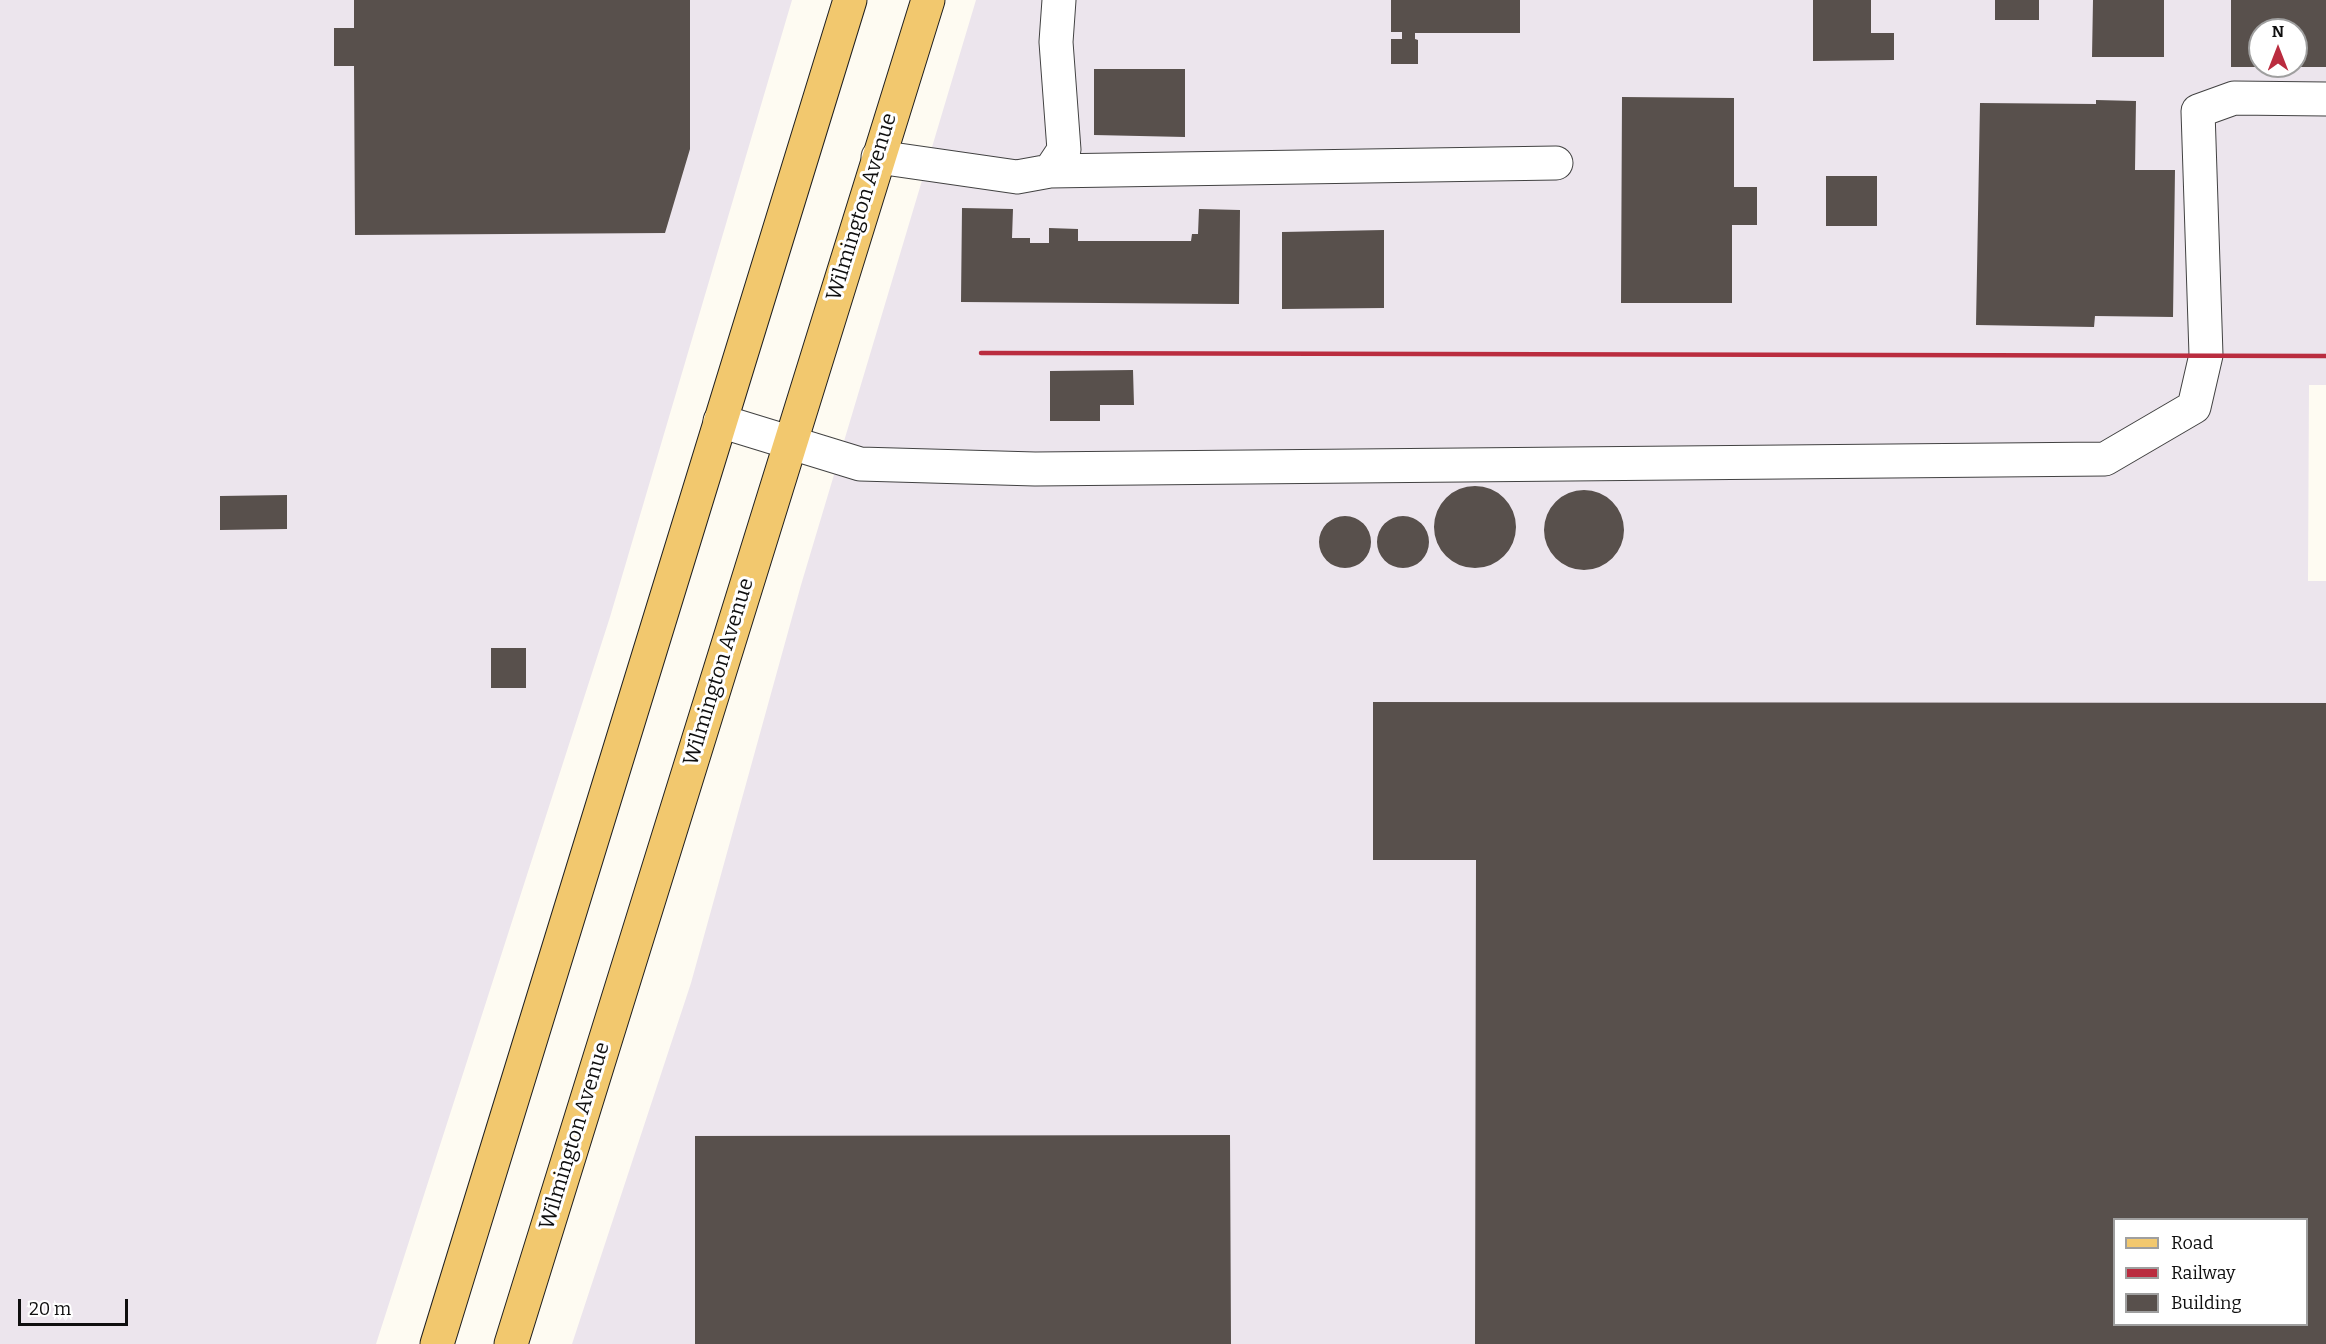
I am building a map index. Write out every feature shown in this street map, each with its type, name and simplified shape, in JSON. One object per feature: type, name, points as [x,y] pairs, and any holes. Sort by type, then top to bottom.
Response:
[{"type":"main road","points":[[437,1344],[850,0]]},
{"type":"main road","name":"Wilmington Avenue","points":[[512,1344],[928,0]]},
{"type":"street","points":[[1050,171],[1064,150],[1056,42],[1059,0]]},
{"type":"street","points":[[720,421],[860,464],[1046,469],[2105,459],[2194,407],[2206,355],[2198,111],[2234,98],[2326,99]]},
{"type":"street","points":[[878,157],[1017,177],[1050,171],[1556,164]]},
{"type":"shaded area","points":[[0,0],[792,0],[610,617],[376,1344],[0,1344]]},
{"type":"shaded area","points":[[976,0],[2326,0],[2326,385],[2309,385],[2308,581],[2326,581],[2326,1344],[572,1344],[691,983],[801,585]]},
{"type":"building","points":[[354,0],[690,0],[690,149],[665,233],[355,235],[354,66],[334,66],[334,28],[354,28]]},
{"type":"building","points":[[1391,0],[1520,0],[1520,33],[1415,33],[1415,39],[1418,40],[1418,64],[1391,64],[1391,39],[1402,39],[1402,32],[1391,32]]},
{"type":"building","points":[[1813,0],[1871,0],[1871,33],[1894,33],[1894,60],[1813,61]]},
{"type":"building","points":[[1995,0],[2039,0],[2039,20],[1995,20]]},
{"type":"building","points":[[2093,0],[2164,0],[2164,57],[2092,57]]},
{"type":"building","points":[[2231,0],[2326,0],[2326,67],[2308,67],[2308,18],[2248,18],[2248,67],[2231,67]]},
{"type":"building","points":[[1094,69],[1185,69],[1185,137],[1094,135]]},
{"type":"building","points":[[1622,97],[1734,98],[1734,187],[1757,187],[1757,225],[1732,225],[1732,303],[1621,303]]},
{"type":"building","points":[[2096,100],[2136,101],[2135,170],[2175,170],[2173,317],[2095,316],[2094,327],[1976,325],[1980,103],[2096,104]]},
{"type":"building","points":[[1826,176],[1877,176],[1877,226],[1826,226]]},
{"type":"building","points":[[962,208],[1013,209],[1012,238],[1030,238],[1030,243],[1049,243],[1049,228],[1078,229],[1078,241],[1191,241],[1192,234],[1198,234],[1199,209],[1240,210],[1239,304],[961,302]]},
{"type":"building","points":[[1384,230],[1384,308],[1282,309],[1282,232]]},
{"type":"building","points":[[1133,370],[1134,405],[1100,405],[1100,421],[1050,421],[1050,371]]},
{"type":"building","points":[[1467,486],[1483,486],[1498,493],[1509,504],[1516,519],[1513,543],[1504,556],[1483,568],[1467,568],[1452,561],[1441,550],[1434,535],[1434,519],[1441,504],[1452,493]]},
{"type":"building","points":[[1584,490],[1599,493],[1612,502],[1621,515],[1624,530],[1621,545],[1612,558],[1599,567],[1584,570],[1569,567],[1556,558],[1547,545],[1544,530],[1547,515],[1556,502],[1569,493]]},
{"type":"building","points":[[287,495],[287,529],[220,530],[220,496]]},
{"type":"building","points":[[1340,516],[1350,516],[1364,523],[1371,542],[1364,561],[1350,568],[1340,568],[1330,564],[1323,557],[1319,547],[1319,537],[1323,527],[1330,520]]},
{"type":"building","points":[[1398,516],[1408,516],[1422,523],[1429,542],[1422,561],[1408,568],[1398,568],[1388,564],[1381,557],[1377,547],[1377,537],[1381,527],[1388,520]]},
{"type":"building","points":[[491,648],[526,648],[526,688],[491,688]]},
{"type":"building","points":[[1373,702],[2326,703],[2326,1344],[1475,1344],[1476,860],[1373,860]]},
{"type":"building","points":[[1230,1135],[1231,1344],[695,1344],[695,1136]]},
{"type":"railway","points":[[981,353],[2326,356]]}]
